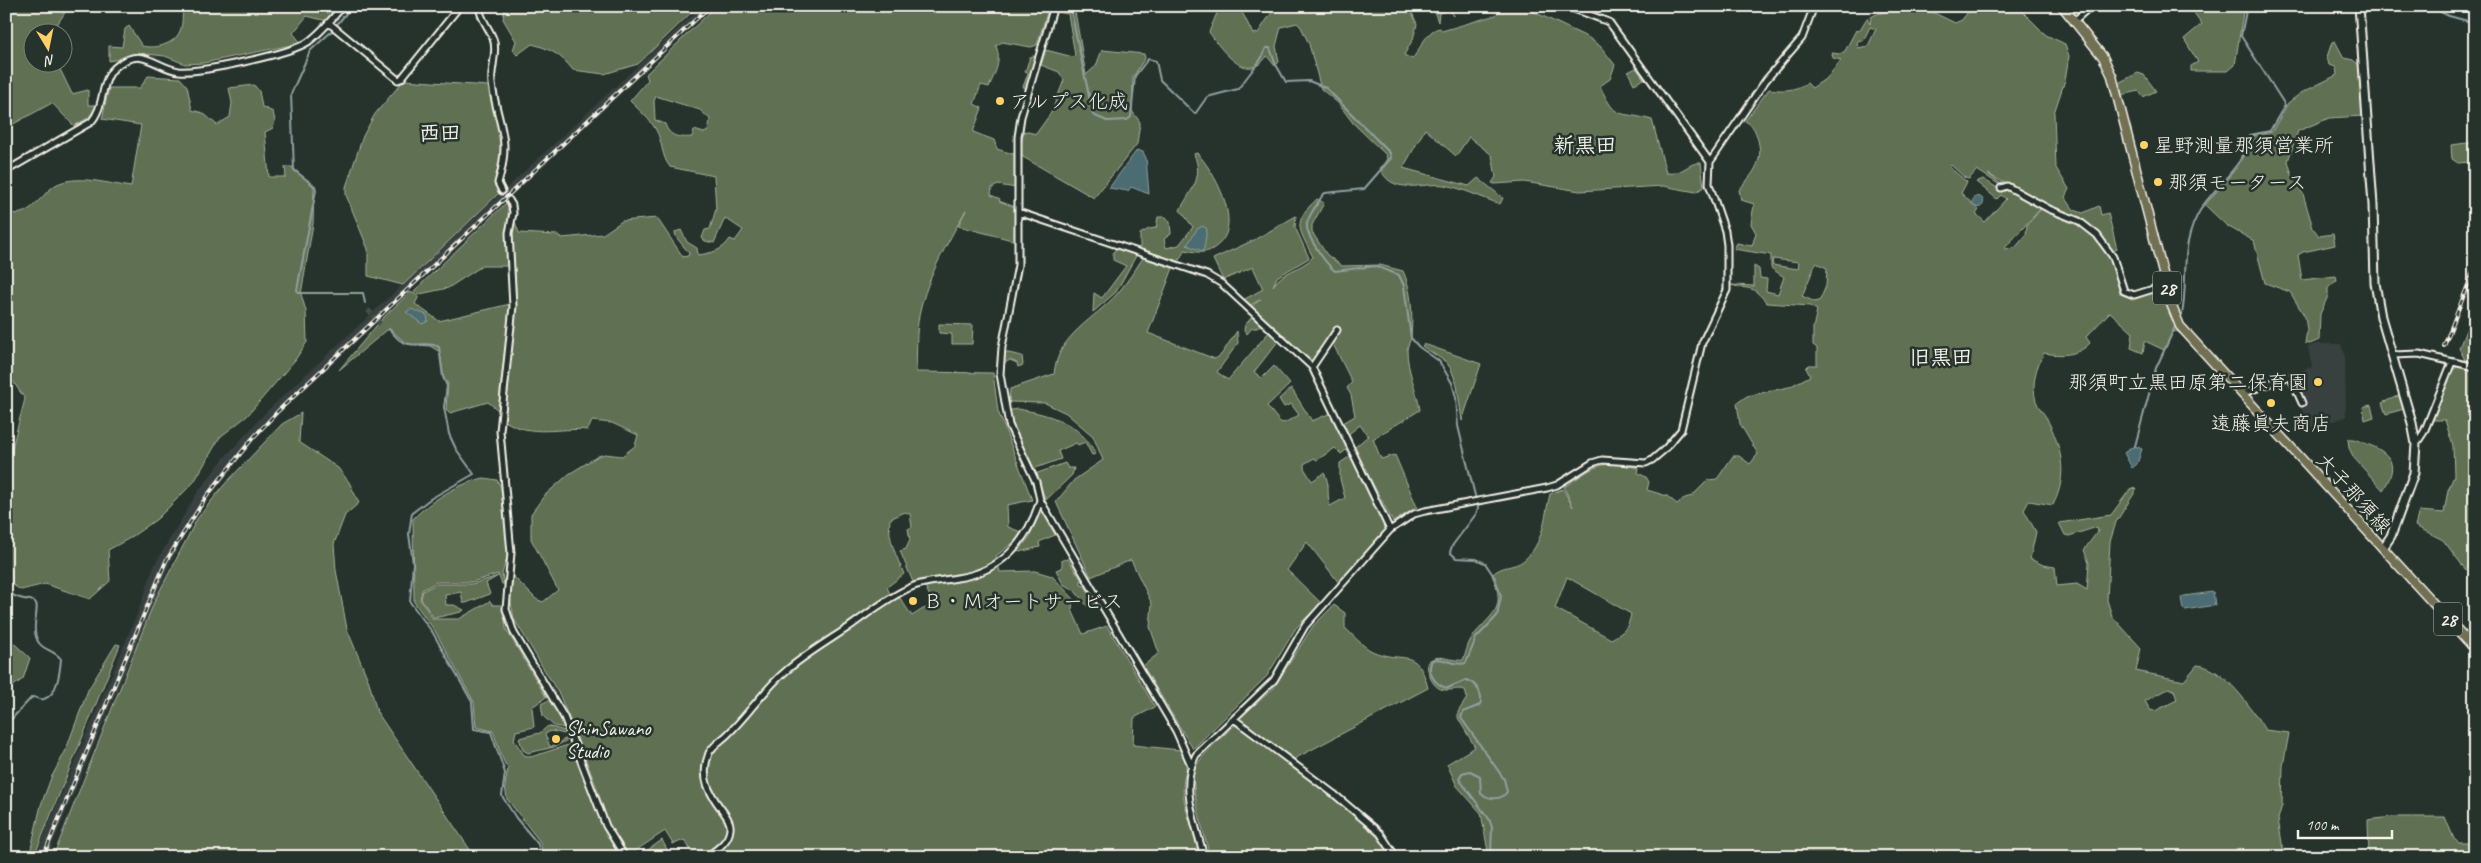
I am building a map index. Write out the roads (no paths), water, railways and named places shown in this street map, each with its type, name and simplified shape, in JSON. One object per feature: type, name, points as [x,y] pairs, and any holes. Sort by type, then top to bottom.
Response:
[{"type":"main road","name":"大子那須線","points":[[2062,6],[2103,56],[2112,76],[2173,312],[2180,326],[2240,394],[2475,649]]},
{"type":"street","points":[[6,171],[91,122],[99,110],[108,77],[113,69],[124,61],[145,57],[176,71],[191,72],[213,68],[300,46],[308,42],[329,23],[342,6]]},
{"type":"street","points":[[329,23],[398,80],[401,80],[460,6]]},
{"type":"street","points":[[479,6],[479,13],[493,38],[495,47],[492,84],[505,147],[504,167],[498,183],[502,191]]},
{"type":"street","points":[[1054,6],[1021,117],[1018,137],[1018,265],[1002,346],[1000,374],[1005,412],[1036,482],[1040,500],[1176,731],[1191,765]]},
{"type":"street","points":[[1566,6],[1609,22],[1710,162]]},
{"type":"street","points":[[1204,857],[1195,830],[1188,791],[1191,765],[1196,755],[1274,680],[1305,626],[1390,530],[1414,514],[1425,511],[1557,485],[1592,463],[1602,460],[1646,462],[1652,460],[1674,440],[1684,422],[1704,335],[1727,290],[1727,245],[1725,231],[1710,184],[1710,162],[1766,80],[1802,38],[1814,6]]},
{"type":"street","points":[[2074,21],[2091,6]]},
{"type":"street","points":[[2359,6],[2373,205],[2374,283],[2381,316],[2412,423],[2416,444],[2414,472],[2391,536],[2382,548]]},
{"type":"street","points":[[2001,188],[2007,186],[2049,209],[2079,221],[2097,235],[2113,257],[2124,291],[2134,295],[2166,285]]},
{"type":"street","points":[[509,200],[513,213],[509,233],[513,306],[500,431],[511,553],[506,609],[514,632],[564,718],[606,826],[625,857]]},
{"type":"street","points":[[1018,212],[1214,278],[1312,367],[1390,530]]},
{"type":"street","points":[[1312,367],[1337,330]]},
{"type":"street","points":[[2393,355],[2419,354],[2475,367]]},
{"type":"street","points":[[2416,444],[2424,432],[2452,362]]},
{"type":"street","points":[[2240,394],[2290,376],[2302,403]]},
{"type":"street","points":[[706,857],[725,841],[731,827],[710,794],[707,784],[708,762],[713,748],[786,671],[891,598],[911,587],[969,576],[995,564],[1010,554],[1026,534],[1040,500]]},
{"type":"street","points":[[1234,719],[1373,827],[1388,842],[1396,857]]},
{"type":"water","points":[[1137,150],[1143,152],[1146,158],[1149,194],[1131,187],[1128,191],[1109,188]]},
{"type":"water","points":[[1978,196],[1984,202],[1978,208],[1972,202]]},
{"type":"water","points":[[1203,226],[1207,229],[1204,249],[1202,251],[1187,245],[1197,229]]},
{"type":"water","points":[[411,309],[427,315],[428,321],[422,324],[406,312]]},
{"type":"water","points":[[2135,446],[2142,449],[2137,464],[2132,468],[2124,453]]},
{"type":"water","points":[[2213,592],[2215,605],[2183,609],[2181,598],[2184,596]]},
{"type":"waterway","points":[[352,6],[331,32],[310,51],[291,94],[294,170],[315,186],[316,190],[297,290],[299,293],[363,293],[365,303]]},
{"type":"waterway","points":[[1070,6],[1093,115],[1107,121],[1127,120],[1131,117],[1135,76],[1148,59],[1156,61],[1160,80],[1195,114],[1207,97],[1238,89],[1261,59],[1266,48],[1270,48],[1275,63],[1286,82],[1309,81],[1326,88],[1390,153],[1391,158],[1364,189],[1325,193],[1309,218],[1307,229],[1317,249],[1335,271],[1375,266],[1399,275],[1404,286],[1411,338],[1419,347],[1439,361],[1452,383],[1456,397],[1458,426],[1478,508],[1476,514],[1452,546],[1450,552],[1456,558],[1476,559],[1485,563],[1495,578],[1501,596],[1497,616],[1476,638],[1466,663],[1457,664],[1436,659],[1432,660],[1430,669],[1433,678],[1443,687],[1448,688],[1466,680],[1476,686],[1480,693],[1480,705],[1463,712],[1461,718],[1504,779],[1507,792],[1498,798],[1481,794],[1480,776],[1470,771],[1462,773],[1459,779],[1489,819],[1492,827],[1491,853],[1496,857]]},
{"type":"waterway","points":[[2182,315],[2187,248],[2195,221],[2202,207],[2244,154],[2250,135],[2270,131],[2285,105],[2241,36],[2247,6]]},
{"type":"waterway","points":[[2429,6],[2449,16],[2475,23]]},
{"type":"waterway","points":[[2135,446],[2156,368],[2175,327]]},
{"type":"waterway","points":[[389,329],[405,343],[415,345],[430,344],[439,347],[443,377],[447,386],[444,407],[449,434],[456,449],[474,474],[430,499],[412,513],[409,534],[413,563],[410,602],[433,633],[472,702],[474,729],[491,732],[505,773],[502,796],[516,818],[538,844],[541,857]]},
{"type":"waterway","points":[[6,591],[16,597],[35,602],[37,609],[36,637],[41,645],[61,659],[57,682],[49,697],[44,699],[32,697],[6,725]]},
{"type":"tunnel","points":[[502,191],[509,200]]},
{"type":"tunnel","points":[[368,310],[380,324]]},
{"type":"railway","points":[[43,857],[166,561],[206,497],[252,439],[278,411],[710,6]]},
{"type":"railway","points":[[2444,346],[2475,267]]},
{"type":"place","name":"アルプス化成","points":[[1000,101]]},
{"type":"place","name":"星野測量那須営業所","points":[[2144,145]]},
{"type":"place","name":"那須モータース","points":[[2158,182]]},
{"type":"place","name":"那須町立黒田原第二保育園","points":[[2318,382]]},
{"type":"place","name":"遠藤眞夫商店","points":[[2271,403]]},
{"type":"place","name":"Ｂ・Ｍオートサービス","points":[[913,601]]},
{"type":"place","name":"ShinSawano Studio","points":[[556,739]]},
{"type":"district","name":"西田","points":[[440,133]]},
{"type":"district","name":"新黒田","points":[[1585,145]]},
{"type":"district","name":"旧黒田","points":[[1941,357]]}]
